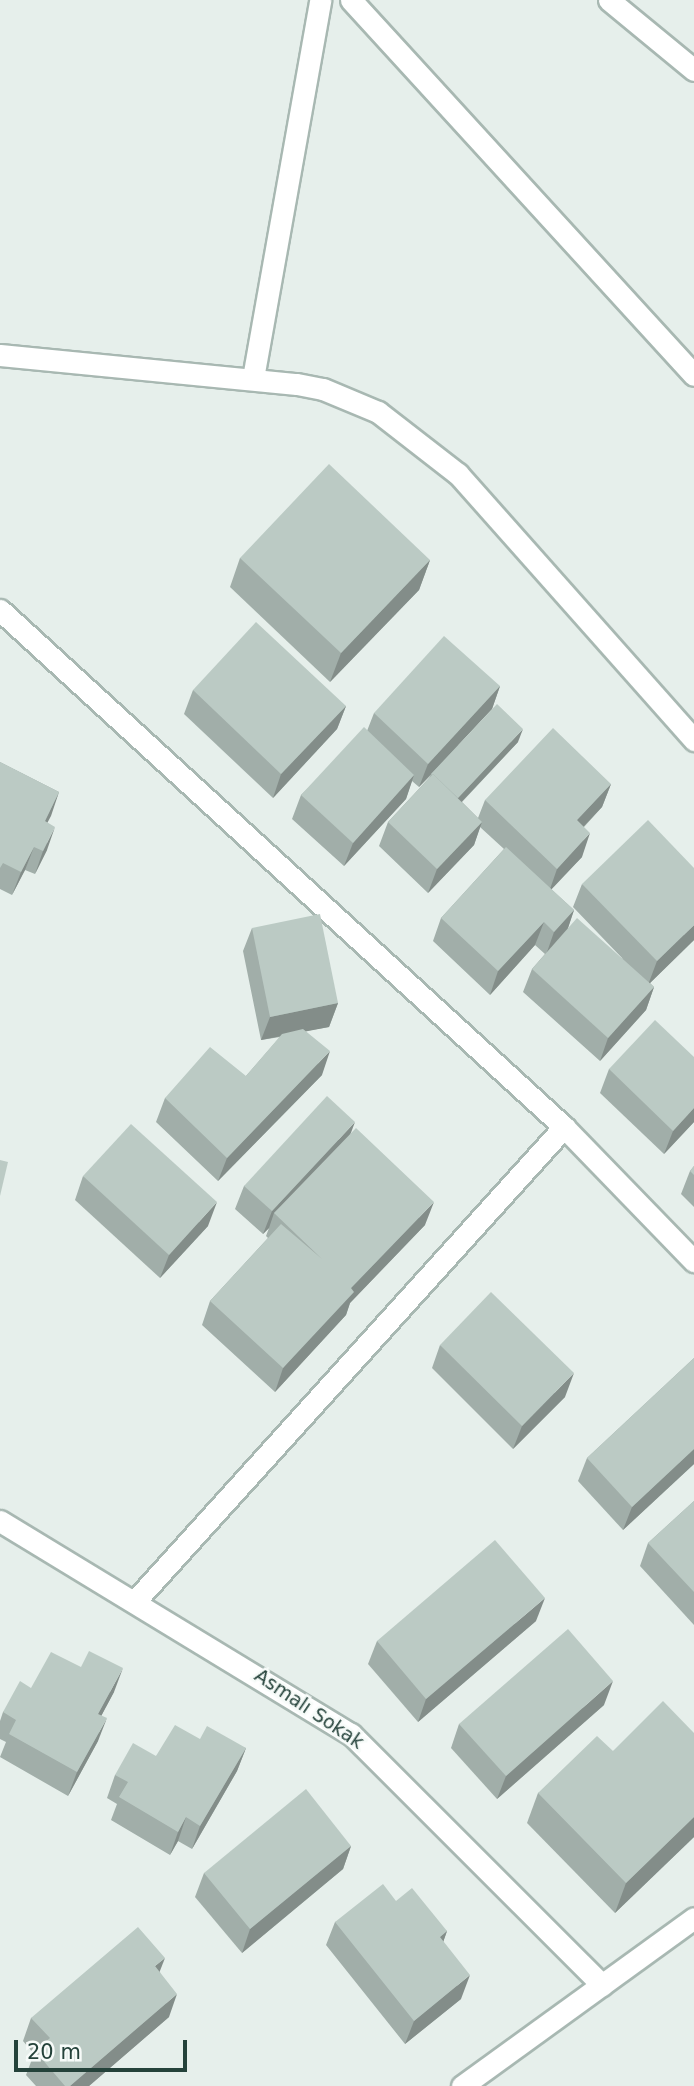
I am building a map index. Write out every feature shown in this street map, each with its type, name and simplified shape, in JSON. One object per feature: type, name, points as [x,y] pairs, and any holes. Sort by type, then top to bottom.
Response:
[{"type":"street","points":[[253,378],[320,0]]},
{"type":"street","points":[[351,0],[694,375]]},
{"type":"street","points":[[609,0],[694,69]]},
{"type":"street","points":[[0,355],[253,378],[323,388],[351,399],[424,445],[458,474],[694,740]]},
{"type":"street","points":[[0,610],[564,1127],[694,1261]]},
{"type":"street","points":[[136,1600],[564,1127]]},
{"type":"street","name":"Asmalı Sokak","points":[[0,1521],[136,1600],[351,1734],[603,1985]]},
{"type":"street","points":[[462,2086],[694,1918]]},
{"type":"building","points":[[329,464],[430,560],[341,653],[240,558]]},
{"type":"building","points":[[256,622],[346,706],[281,774],[193,690]]},
{"type":"building","points":[[444,636],[500,686],[428,764],[374,713]]},
{"type":"building","points":[[497,704],[523,729],[458,798],[431,774]]},
{"type":"building","points":[[364,727],[414,775],[353,843],[301,795]]},
{"type":"building","points":[[553,728],[611,784],[577,820],[590,833],[557,869],[485,800]]},
{"type":"building","points":[[0,762],[59,792],[45,821],[55,827],[43,851],[34,847],[21,872],[3,863],[0,868]]},
{"type":"building","points":[[433,774],[482,822],[437,869],[388,822]]},
{"type":"building","points":[[648,820],[694,868],[694,925],[657,961],[582,884]]},
{"type":"building","points":[[506,847],[574,910],[554,932],[544,922],[498,971],[441,918]]},
{"type":"building","points":[[320,914],[338,1003],[270,1017],[252,928]]},
{"type":"building","points":[[577,918],[654,987],[608,1038],[532,969]]},
{"type":"building","points":[[655,1020],[694,1057],[694,1108],[673,1131],[609,1069]]},
{"type":"building","points":[[303,1029],[330,1051],[227,1158],[165,1098],[210,1047],[246,1076],[282,1034]]},
{"type":"building","points":[[327,1096],[355,1122],[272,1211],[244,1186]]},
{"type":"building","points":[[131,1124],[217,1202],[169,1255],[83,1176]]},
{"type":"building","points":[[356,1128],[434,1202],[351,1288],[354,1292],[283,1368],[210,1301],[281,1224],[322,1259],[274,1213]]},
{"type":"building","points":[[0,1160],[8,1162],[0,1196]]},
{"type":"building","points":[[491,1292],[574,1373],[522,1426],[440,1345]]},
{"type":"building","points":[[694,1358],[694,1449],[632,1507],[587,1458]]},
{"type":"building","points":[[694,1501],[694,1592],[648,1543]]},
{"type":"building","points":[[495,1540],[545,1598],[426,1699],[377,1641]]},
{"type":"building","points":[[568,1629],[613,1681],[506,1776],[459,1724]]},
{"type":"building","points":[[89,1651],[123,1668],[98,1714],[107,1718],[77,1772],[9,1734],[16,1720],[3,1712],[20,1681],[31,1688],[51,1652],[81,1667]]},
{"type":"building","points":[[663,1701],[694,1733],[694,1817],[626,1883],[538,1793],[597,1736],[613,1751]]},
{"type":"building","points":[[175,1725],[200,1739],[207,1726],[246,1748],[200,1826],[186,1817],[178,1832],[119,1797],[128,1782],[115,1775],[133,1743],[156,1756]]},
{"type":"building","points":[[306,1789],[351,1846],[250,1929],[204,1873]]},
{"type":"building","points":[[383,1884],[396,1901],[412,1888],[447,1931],[440,1937],[470,1975],[414,2021],[335,1922]]},
{"type":"building","points":[[138,1927],[165,1958],[155,1966],[177,1994],[70,2086],[65,2086],[35,2051],[50,2038],[31,2018]]}]
